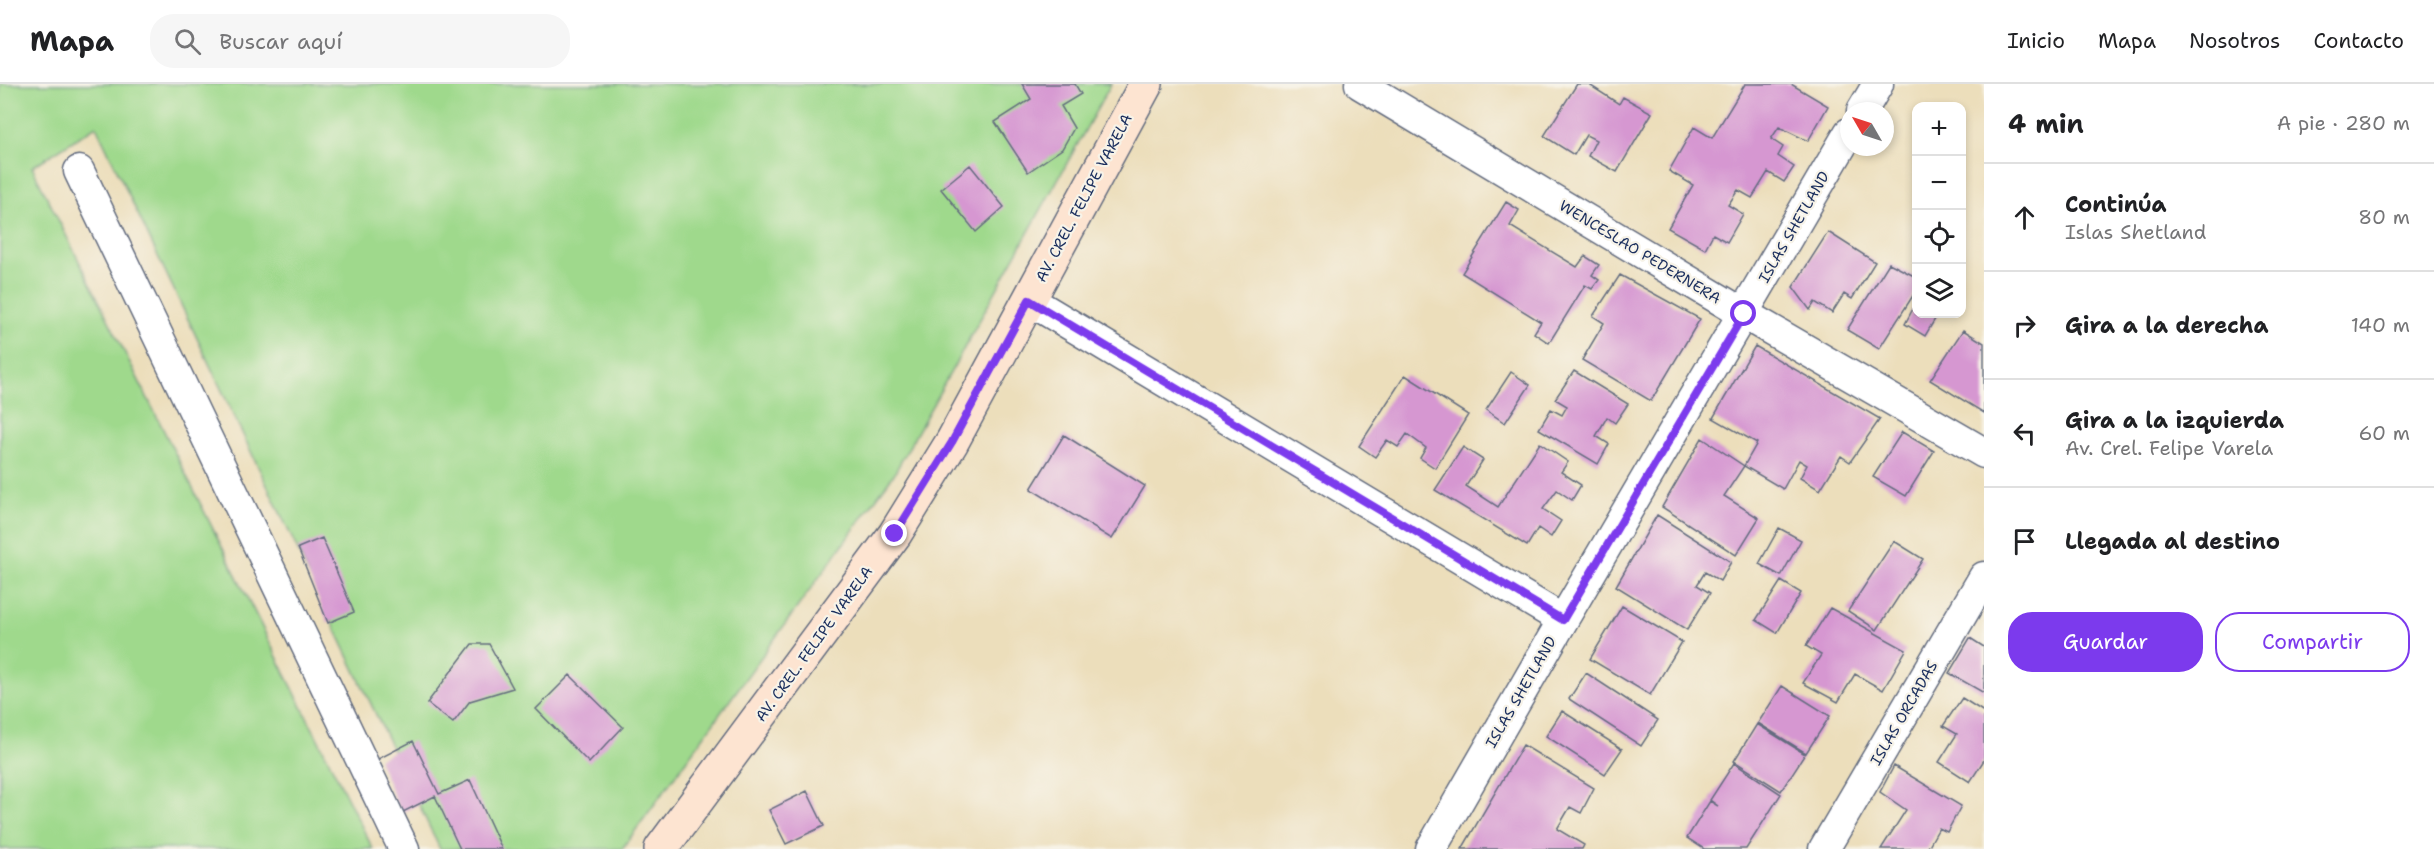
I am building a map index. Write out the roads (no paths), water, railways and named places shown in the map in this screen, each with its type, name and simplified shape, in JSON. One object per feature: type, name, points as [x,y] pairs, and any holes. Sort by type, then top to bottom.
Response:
[{"type":"main road","name":"AV. CREL. FELIPE VARELA","points":[[661,849],[895,534],[952,442],[1146,84]]},
{"type":"street","name":"WENCESLAO PEDERNERA","points":[[1360,84],[1744,314],[1984,453]]},
{"type":"street","points":[[1867,102],[1878,84]]},
{"type":"street","name":"ISLAS SHETLAND","points":[[1431,849],[1840,149]]},
{"type":"street","points":[[79,171],[404,849]]},
{"type":"street","points":[[1029,300],[1563,620]]},
{"type":"street","name":"ISLAS ORCADAS","points":[[1824,849],[1984,576]]}]
